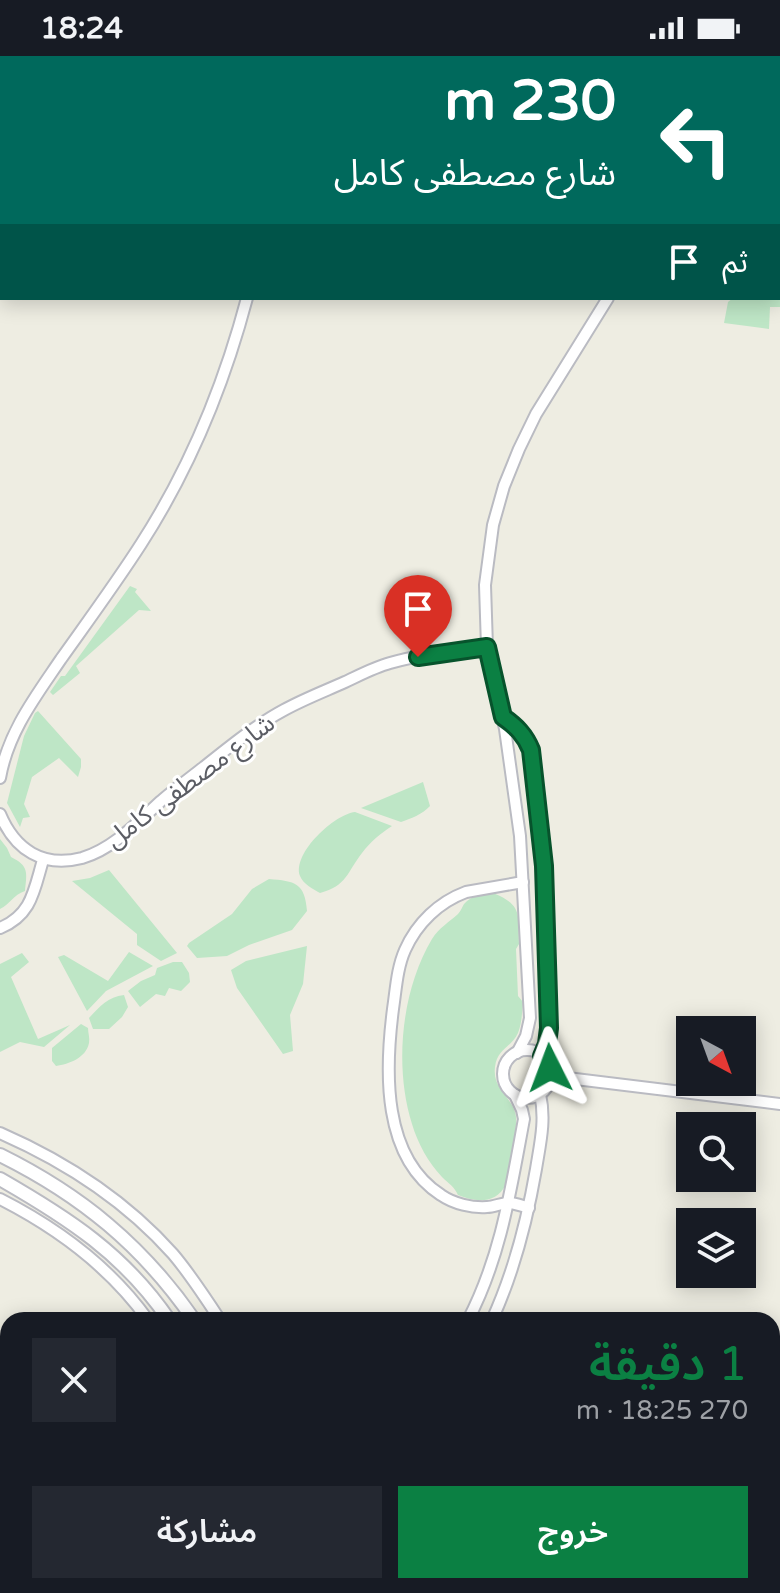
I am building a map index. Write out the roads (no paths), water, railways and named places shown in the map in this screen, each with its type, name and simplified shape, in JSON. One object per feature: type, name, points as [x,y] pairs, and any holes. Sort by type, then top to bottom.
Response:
[{"type":"street","points":[[0,778],[7,751],[25,712],[140,545],[189,460],[220,386],[246,300]]},
{"type":"street","points":[[517,1053],[526,1036],[530,1018],[523,882],[515,790],[487,647],[485,585],[493,525],[504,486],[536,414],[607,300]]},
{"type":"street","name":"شارع مصطفى كامل","points":[[43,860],[64,861],[85,857],[104,848],[202,768],[282,711],[386,664],[487,647]]},
{"type":"street","points":[[503,717],[523,734],[531,750],[544,866],[549,1028],[542,1056]]},
{"type":"street","points":[[0,814],[15,839],[43,860],[29,906],[12,923],[0,928]]},
{"type":"street","points":[[523,882],[466,892],[427,917],[415,933],[405,950],[399,970],[388,1047],[388,1083],[398,1136],[407,1161],[422,1179],[439,1194],[470,1207],[489,1207],[509,1202],[529,1208]]},
{"type":"street","points":[[472,1312],[501,1238],[524,1119],[515,1095],[506,1085],[503,1071],[510,1057],[534,1051],[550,1068],[549,1083],[532,1098],[515,1095]]},
{"type":"street","points":[[551,1076],[780,1104]]},
{"type":"street","points":[[495,1312],[511,1276],[529,1208],[542,1133],[540,1094]]},
{"type":"street","points":[[0,1133],[47,1155],[104,1192],[172,1253],[214,1312]]},
{"type":"street","points":[[0,1155],[54,1185],[96,1214],[146,1258],[189,1312]]},
{"type":"street","points":[[0,1179],[43,1204],[106,1248],[164,1312]]},
{"type":"street","points":[[0,1199],[52,1228],[85,1253],[116,1282],[141,1312]]}]
